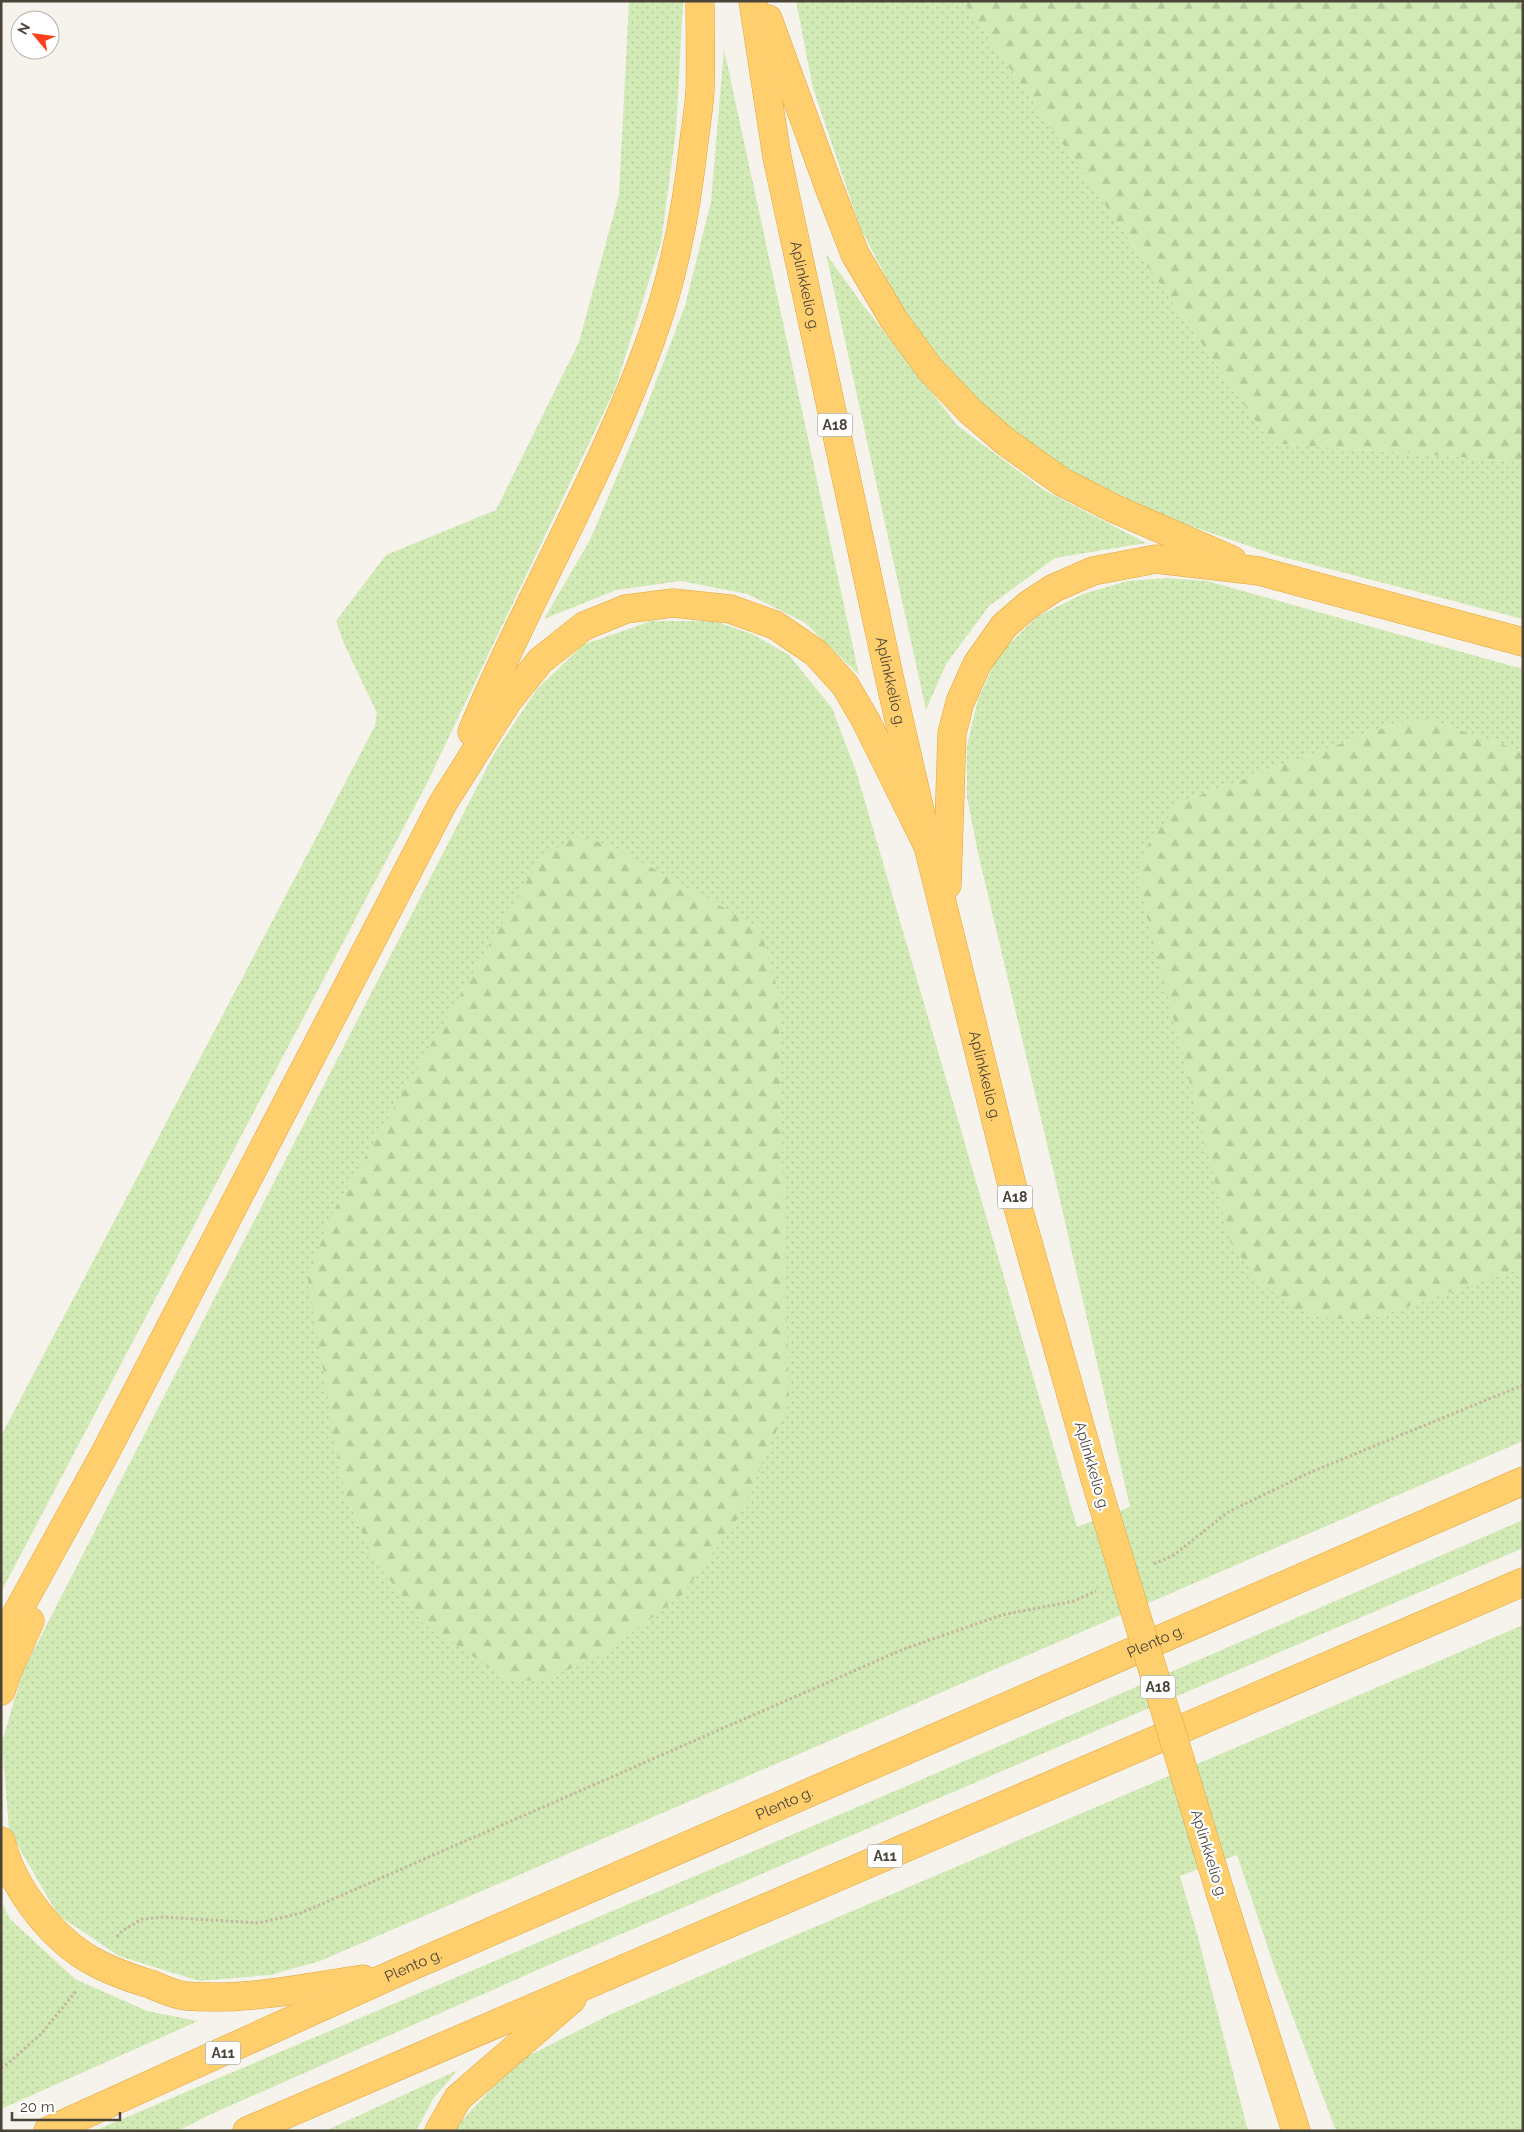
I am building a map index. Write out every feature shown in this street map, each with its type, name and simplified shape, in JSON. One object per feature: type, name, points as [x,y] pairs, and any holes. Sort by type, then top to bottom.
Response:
[{"type":"highway","points":[[443,803],[488,693],[562,543],[622,414],[652,337],[673,265],[690,182],[700,92],[700,1]]},
{"type":"highway","name":"Aplinkkelio g.","points":[[753,1],[777,157],[885,657],[928,846],[946,912],[1015,1197],[1095,1479],[1221,1895],[1296,2131]]},
{"type":"highway","points":[[762,1],[828,187],[856,254],[894,320],[930,369],[970,411],[1006,442],[1062,482],[1115,509],[1259,571],[1523,642]]},
{"type":"highway","points":[[946,912],[952,733],[960,702],[977,664],[1004,626],[1028,605],[1054,588],[1093,571],[1156,560],[1259,571]]},
{"type":"highway","points":[[1,1642],[104,1456],[443,803],[507,702],[540,660],[584,626],[626,609],[673,603],[730,608],[775,625],[816,653],[845,685],[866,721],[928,846]]},
{"type":"highway","points":[[1,1691],[7,1673],[104,1456]]},
{"type":"highway","name":"Plento g.","points":[[48,2131],[396,1974],[1523,1481]]},
{"type":"highway","name":"A11","points":[[247,2131],[1523,1582]]},
{"type":"highway","points":[[1,1841],[22,1891],[48,1925],[83,1956],[120,1975],[184,1996],[252,1996],[396,1974]]},
{"type":"highway","points":[[439,2131],[458,2098],[592,1982]]},
{"type":"path","points":[[1149,1566],[1174,1555],[1228,1512],[1312,1472],[1523,1386]]},
{"type":"path","points":[[1,2068],[6,2066],[41,2034],[71,2000],[122,1931],[142,1918],[163,1917],[259,1924],[301,1913],[904,1649],[1002,1615],[1074,1601],[1099,1589]]},
{"type":"green space","points":[[629,1],[683,1],[683,3],[676,130],[661,243],[615,389],[427,783],[1,1592],[1,1436],[375,726],[377,713],[344,644],[336,621],[386,555],[496,510],[579,342],[619,195]]},
{"type":"green space","points":[[796,1],[963,1],[1271,443],[1523,462],[1523,619],[1275,555],[1168,518],[1066,469],[1007,428],[955,383],[901,306],[860,227],[813,88]]},
{"type":"green space","points":[[963,1],[1523,1],[1523,462],[1271,443]]},
{"type":"green space","points":[[724,49],[859,675],[804,622],[747,594],[681,581],[616,590],[544,619],[590,540],[644,413],[685,306],[711,202]]},
{"type":"green space","points":[[826,254],[863,305],[958,426],[1044,490],[1146,543],[1055,558],[989,606],[946,664],[926,710]]},
{"type":"green space","points":[[1166,578],[1207,581],[1523,669],[1523,751],[1433,721],[1397,723],[1179,803],[1371,1319],[1523,1267],[1523,1441],[320,1961],[270,1975],[199,1981],[119,1956],[58,1915],[9,1830],[2,1742],[23,1671],[494,754],[537,689],[583,645],[651,621],[714,621],[752,634],[789,655],[832,708],[857,774],[1077,1527],[1130,1507],[978,853],[967,797],[967,746],[978,699],[999,654],[1038,616],[1083,594],[1127,581]],"holes":[[[344,1492],[423,1623],[377,1564]]]},
{"type":"green space","points":[[1433,721],[1523,751],[1523,1267],[1371,1319],[1334,1319],[1292,1309],[1255,1277],[1230,1241],[1137,875],[1149,843],[1179,803],[1397,723]]},
{"type":"green space","points":[[573,836],[611,845],[760,928],[778,991],[789,1402],[740,1515],[683,1594],[604,1654],[542,1681],[508,1680],[423,1623],[377,1564],[344,1492],[308,1280],[330,1217],[538,862]]},
{"type":"green space","points":[[1523,1520],[1523,1548],[542,1968],[209,2115],[178,2131],[94,2131],[881,1797]]},
{"type":"green space","points":[[1523,1625],[1523,2131],[1336,2131],[1276,1972],[1237,1855],[1180,1876],[1198,1937],[1248,2131],[452,2131],[516,2062],[611,2014]]},
{"type":"green space","points":[[1,1901],[10,1919],[75,1979],[147,2011],[198,2021],[1,2109]]},
{"type":"green space","points":[[458,2070],[433,2099],[416,2131],[325,2131]]}]
